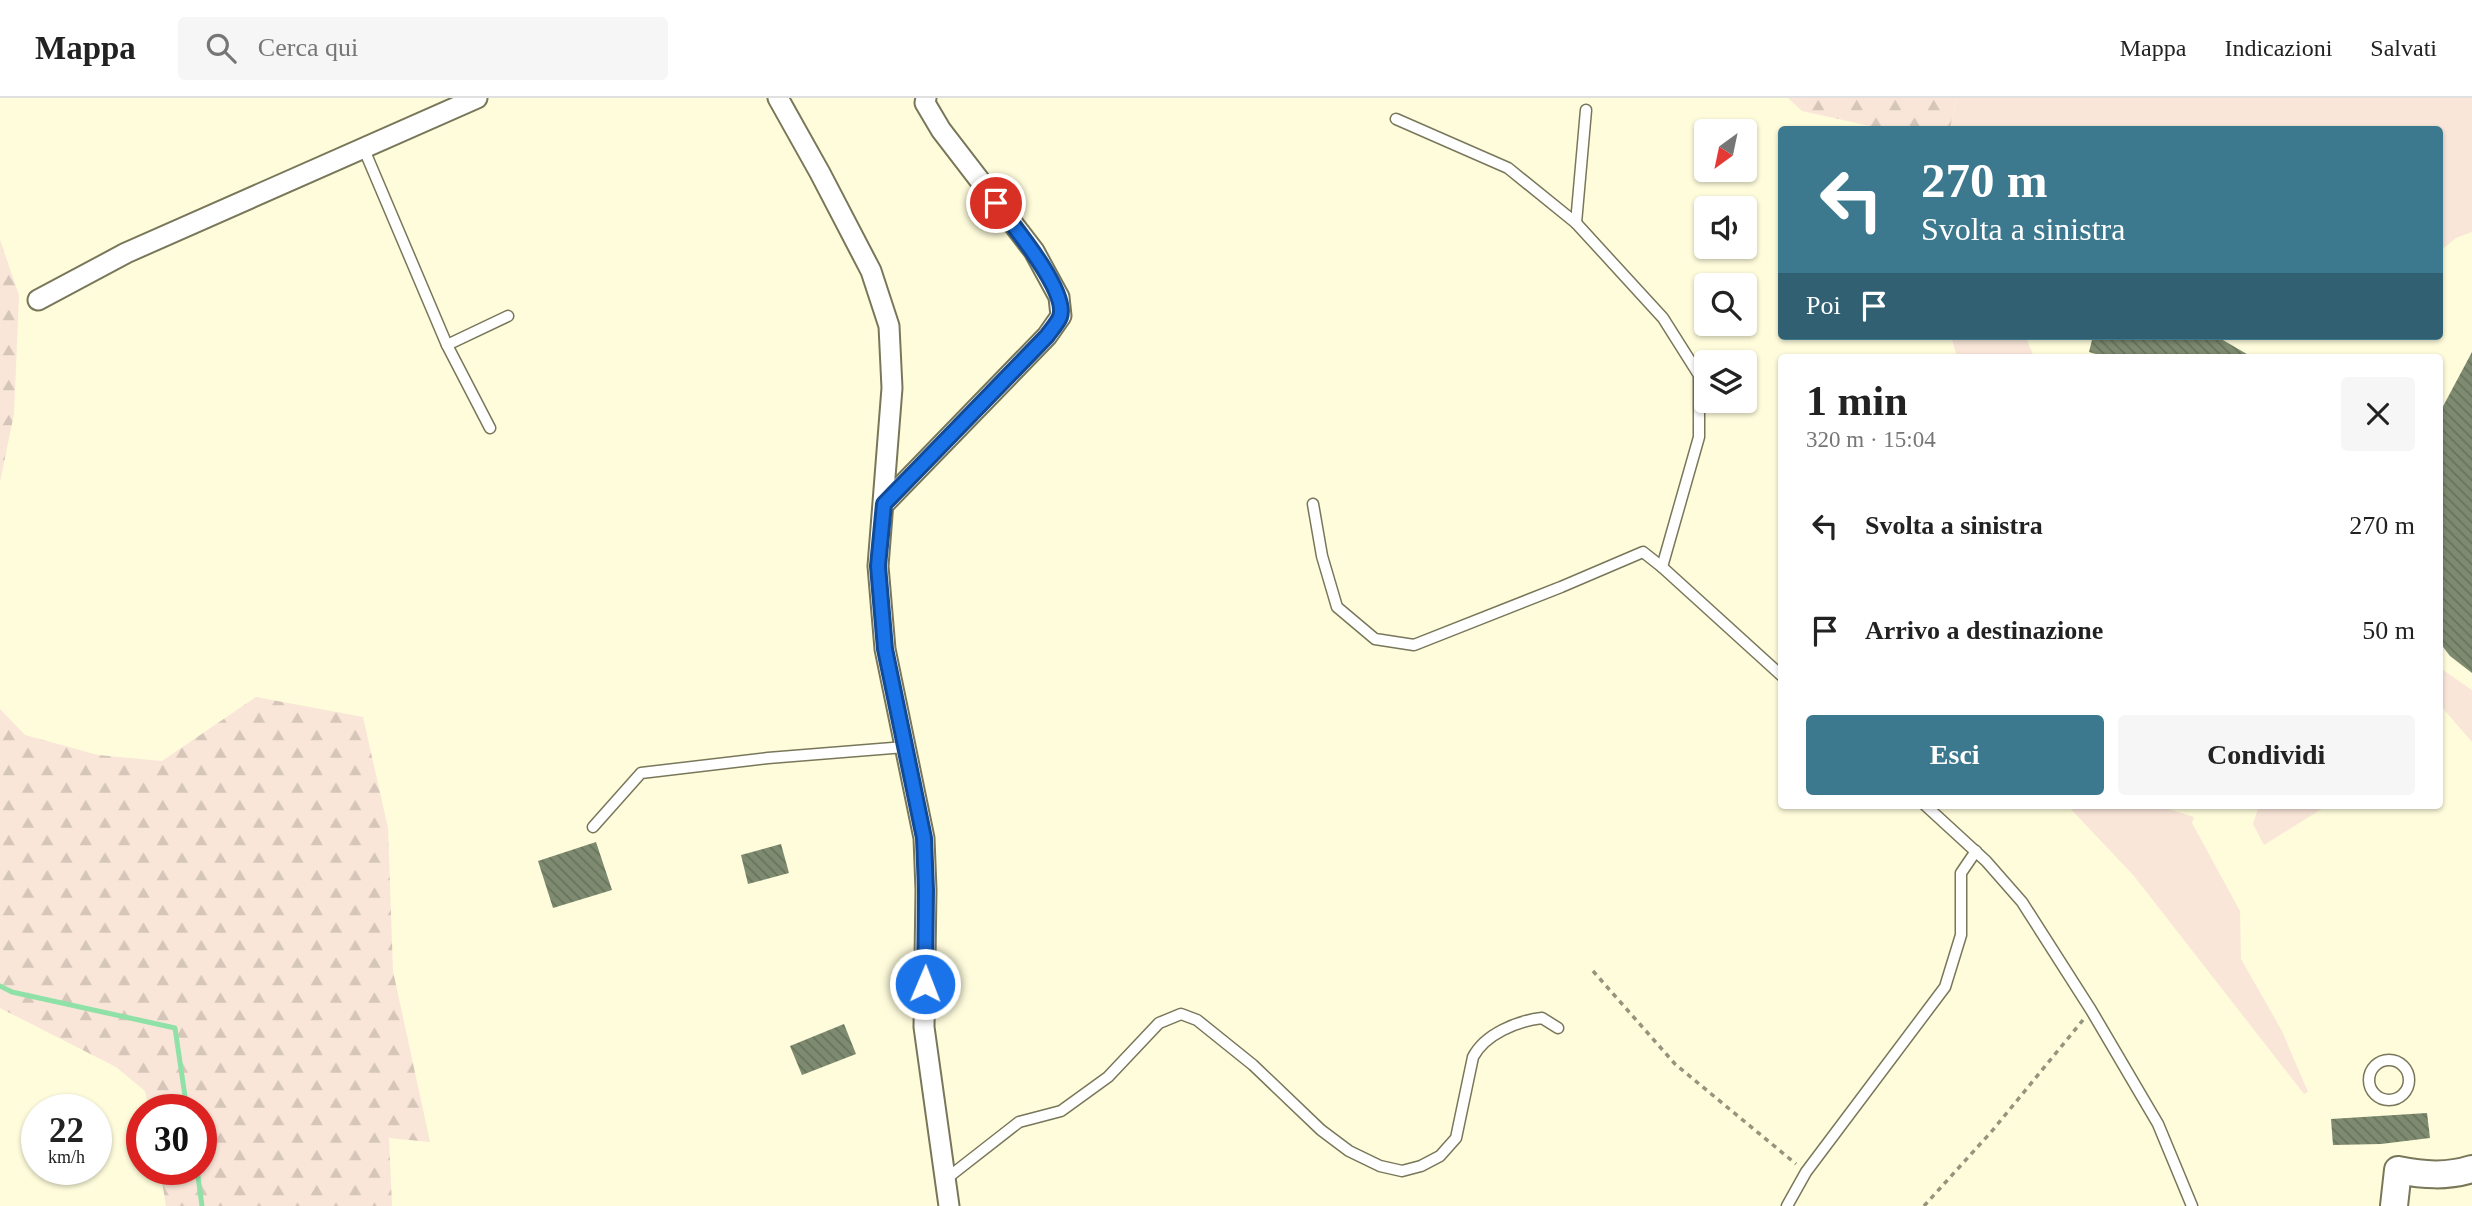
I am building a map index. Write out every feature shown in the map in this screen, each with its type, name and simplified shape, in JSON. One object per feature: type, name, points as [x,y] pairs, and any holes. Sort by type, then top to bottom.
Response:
[{"type":"main road","points":[[2394,1206],[2398,1170],[2435,1175],[2472,1169]]},
{"type":"street","points":[[38,300],[126,253],[477,98]]},
{"type":"street","points":[[778,98],[871,271],[889,326],[892,387],[878,566],[885,649],[924,838],[924,1027],[950,1206]]},
{"type":"street","points":[[884,504],[1047,336],[1061,316],[1059,297],[1034,251],[941,130],[925,103],[926,98]]},
{"type":"lane","points":[[1576,223],[1586,110]]},
{"type":"lane","points":[[1396,119],[1508,169],[1576,223],[1663,318],[1699,374],[1699,437],[1662,567]]},
{"type":"lane","points":[[362,147],[447,345],[490,428]]},
{"type":"lane","points":[[447,345],[508,316]]},
{"type":"lane","points":[[1313,504],[1322,556],[1337,607],[1374,639],[1415,645],[1643,552],[1778,672]]},
{"type":"lane","points":[[593,827],[641,773],[768,758],[905,747]]},
{"type":"lane","points":[[1929,809],[1976,851],[2022,902],[2091,1010],[2158,1124],[2192,1206]]},
{"type":"lane","points":[[1787,1206],[1806,1172],[1945,987],[1961,935],[1961,873],[1976,851]]},
{"type":"lane","points":[[945,1179],[1019,1122],[1061,1111],[1108,1077],[1160,1023],[1181,1014],[1197,1020],[1253,1065],[1321,1130],[1349,1151],[1380,1166],[1402,1171],[1421,1166],[1440,1156],[1456,1138],[1473,1057],[1479,1045],[1522,1020],[1542,1018],[1558,1028]]},
{"type":"lane","points":[[2381,1061],[2398,1062],[2408,1073],[2407,1088],[2403,1094],[2390,1100],[2376,1096],[2368,1083],[2372,1069],[2381,1061]]},
{"type":"path","points":[[1593,971],[1675,1064],[1806,1172]]},
{"type":"path","points":[[1924,1206],[1992,1131],[2091,1010]]},
{"type":"green space","points":[[1788,98],[1956,98],[1951,126],[1870,126],[1802,111]]},
{"type":"green space","points":[[1956,98],[2472,98],[2472,232],[2456,238],[2443,249],[2443,126],[1951,126]]},
{"type":"green space","points":[[0,240],[19,295],[14,414],[0,482]]},
{"type":"green space","points":[[1952,340],[2027,340],[2033,354],[1956,354]]},
{"type":"green space","points":[[2443,670],[2472,690],[2472,742],[2443,708]]},
{"type":"green space","points":[[256,697],[363,717],[388,828],[393,971],[430,1142],[389,1138],[392,1206],[166,1206],[163,1185],[217,1185],[217,1094],[146,1094],[116,1067],[0,1008],[0,709],[25,735],[98,755],[162,761]]},
{"type":"green space","points":[[2071,809],[2168,809],[2194,817],[2192,823],[2240,911],[2241,959],[2282,1031],[2308,1092],[2304,1094],[2134,876]]},
{"type":"green space","points":[[2258,809],[2322,809],[2264,845],[2253,824]]},
{"type":"building","points":[[2092,340],[2223,340],[2247,354],[2096,354],[2089,352]]},
{"type":"building","points":[[2472,352],[2472,673],[2443,647],[2443,406]]},
{"type":"building","points":[[596,842],[612,890],[553,908],[538,861]]},
{"type":"building","points":[[781,844],[789,873],[748,884],[741,855]]},
{"type":"building","points":[[844,1024],[856,1054],[802,1075],[790,1046]]},
{"type":"building","points":[[2427,1113],[2430,1138],[2381,1144],[2333,1145],[2331,1119]]},
{"type":"waterway","points":[[0,986],[12,992],[175,1028],[185,1094]]},
{"type":"waterway","points":[[199,1185],[202,1206]]},
{"type":"route","points":[[925,984],[924,838],[885,649],[878,566],[884,504],[1047,336],[1061,316],[1059,297],[1034,251],[996,203]]}]
